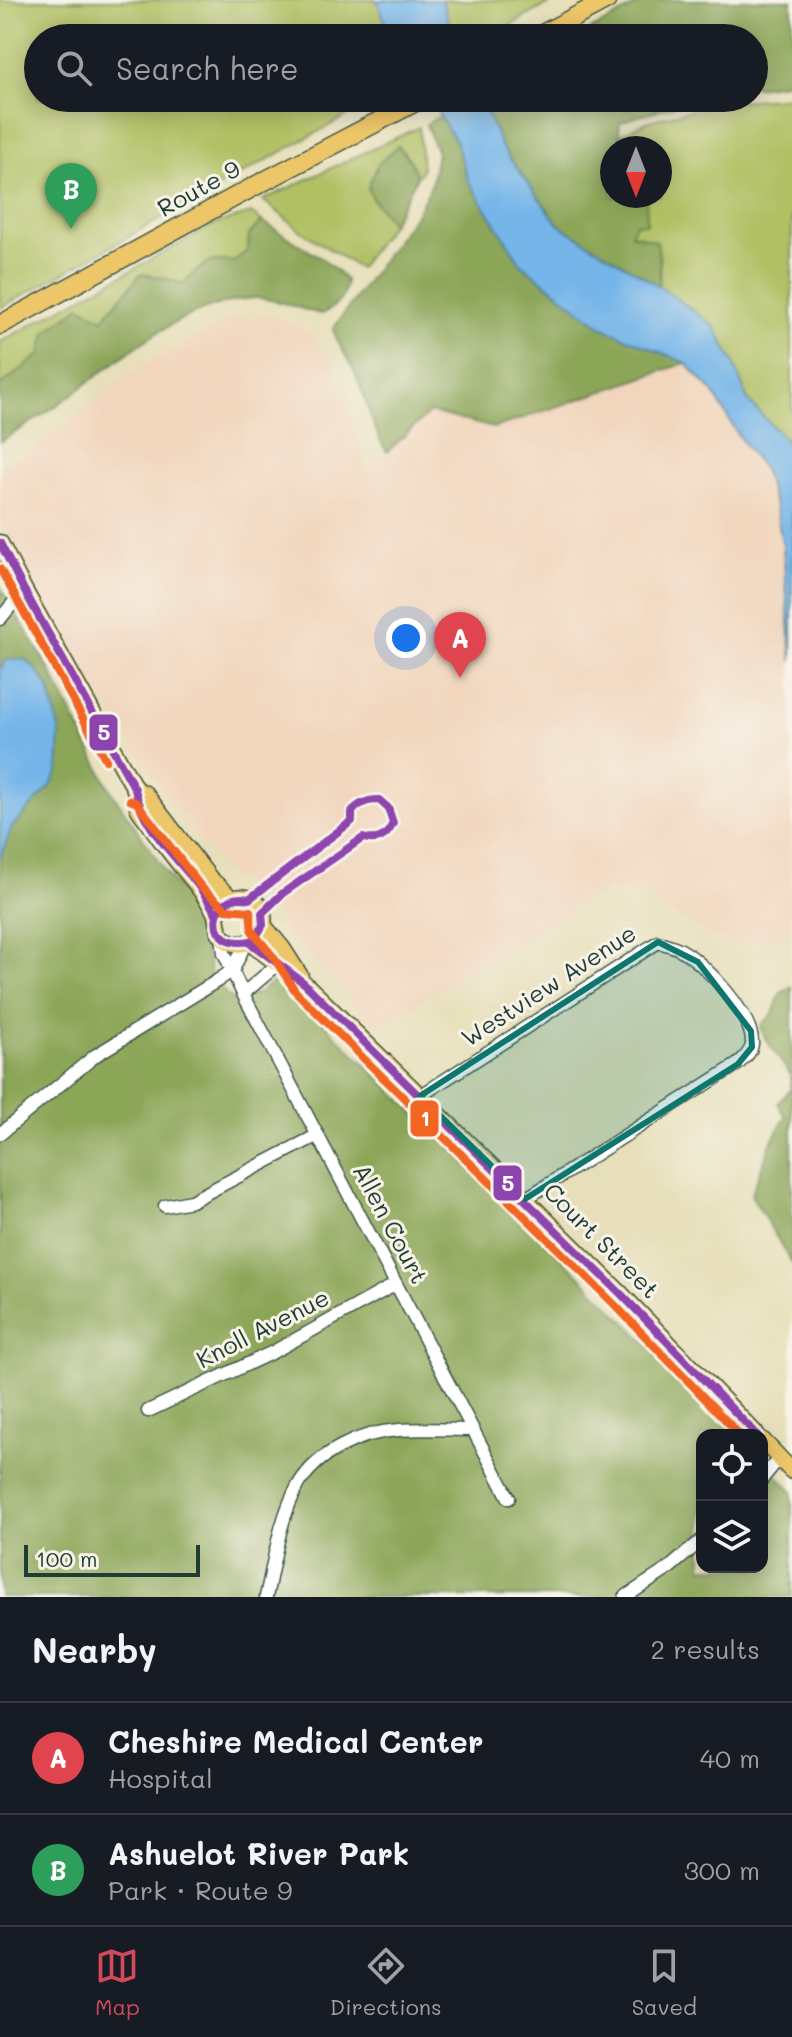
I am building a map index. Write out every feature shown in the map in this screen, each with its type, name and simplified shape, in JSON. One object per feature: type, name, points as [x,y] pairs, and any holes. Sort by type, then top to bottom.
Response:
[{"type":"highway","points":[[548,24],[581,0]]},
{"type":"highway","points":[[562,24],[607,0]]},
{"type":"highway","name":"Route 9","points":[[0,325],[397,112]]},
{"type":"main road","name":"Court Street","points":[[0,543],[135,789],[138,806],[173,857],[199,887],[217,915],[218,930],[222,936],[233,943],[247,943],[304,983],[622,1295],[751,1429]]},
{"type":"main road","name":"Court Street","points":[[135,789],[145,794],[210,879],[231,898],[243,897],[255,902],[262,913],[263,925],[304,983]]},
{"type":"main road","points":[[217,915],[219,908],[231,898]]},
{"type":"main road","points":[[247,943],[258,935],[263,925]]},
{"type":"main road","points":[[768,1446],[792,1471]]},
{"type":"street","points":[[0,619],[24,590]]},
{"type":"street","name":"Allen Court","points":[[222,936],[224,953],[243,994],[509,1498]]},
{"type":"street","name":"Westview Avenue","points":[[420,1096],[658,942],[683,951],[698,962],[720,984],[746,1021],[751,1031],[752,1047],[747,1056],[525,1199]]},
{"type":"street","points":[[0,1134],[96,1055],[233,970],[247,943]]},
{"type":"street","points":[[243,994],[278,964]]},
{"type":"street","points":[[165,1206],[191,1201],[318,1135]]},
{"type":"street","name":"Knoll Avenue","points":[[148,1411],[273,1352],[396,1284]]},
{"type":"street","points":[[266,1597],[287,1512],[299,1484],[312,1467],[359,1438],[396,1430],[473,1430]]},
{"type":"street","points":[[768,1472],[779,1458]]},
{"type":"street","points":[[625,1597],[668,1569],[696,1545]]},
{"type":"highlighted area","points":[[658,942],[698,962],[751,1031],[752,1047],[738,1064],[525,1199],[420,1096]]},
{"type":"shaded area","points":[[270,315],[309,332],[332,361],[367,470],[430,412],[495,428],[686,363],[713,392],[764,471],[776,509],[783,547],[792,661],[792,931],[778,939],[740,945],[708,935],[640,893],[605,890],[378,1027],[285,930],[264,897],[246,883],[231,877],[160,789],[108,705],[97,697],[68,649],[24,569],[0,517],[0,472],[61,428],[123,377],[227,320]]},
{"type":"green space","points":[[0,0],[556,0],[512,24],[24,24],[24,112],[354,112],[0,308]]},
{"type":"green space","points":[[651,0],[792,0],[792,82],[768,85],[768,24],[602,24]]},
{"type":"green space","points":[[792,97],[792,452],[785,439],[748,401],[733,361],[714,326],[659,286],[660,262],[641,236],[631,234],[642,208],[672,208],[672,136],[619,135],[649,121],[684,112],[768,112],[768,99]]},
{"type":"green space","points":[[486,112],[652,112],[620,122],[619,136],[600,136],[600,208],[646,208],[647,224],[636,224],[631,234],[657,241],[659,286],[559,225],[502,148]]},
{"type":"green space","points":[[440,116],[456,142],[468,180],[603,328],[686,363],[494,428],[430,412],[387,452],[358,379],[333,329],[418,211],[431,186],[437,153],[426,124]]},
{"type":"green space","points":[[419,127],[422,170],[417,177],[410,160],[398,147],[378,165],[368,188],[373,200],[392,223],[359,268],[301,231],[263,200]]},
{"type":"green space","points":[[398,146],[410,160],[417,177],[392,223],[373,200],[368,187],[378,164]]},
{"type":"green space","points":[[251,213],[262,221],[249,235],[248,250],[233,262],[210,262],[183,284],[141,274],[103,319],[46,333],[41,354],[0,386],[0,342],[216,224]]},
{"type":"green space","points":[[262,221],[324,260],[346,280],[342,297],[336,304],[322,314],[256,298],[227,302],[200,311],[150,338],[0,442],[0,386],[41,354],[46,333],[80,306],[103,319],[141,274],[183,284],[210,262],[233,262],[248,250],[249,235]]},
{"type":"green space","points":[[0,587],[48,667],[111,791],[167,874],[195,907],[211,974],[226,994],[234,1000],[259,993],[272,982],[321,1021],[732,1429],[696,1429],[696,1573],[768,1573],[768,1466],[792,1491],[792,1597],[0,1597]]},
{"type":"green space","points":[[792,986],[792,1263],[751,1195],[773,1139],[786,1117],[778,1103],[791,1089],[791,1076],[765,1038],[761,1026],[773,1014],[780,994]]},
{"type":"water","points":[[377,0],[442,0],[450,24],[386,24]]},
{"type":"water","points":[[438,112],[486,112],[502,148],[559,225],[659,286],[714,326],[733,361],[748,401],[785,439],[792,452],[792,661],[783,547],[776,509],[764,471],[713,392],[686,363],[603,328],[521,264],[468,180],[456,142]]},
{"type":"water","points":[[24,659],[49,687],[60,733],[58,772],[51,786],[12,827],[0,859],[0,669],[6,660]]},
{"type":"transit line","name":"5","points":[[0,543],[135,789],[145,817],[217,915]]},
{"type":"transit line","name":"1","points":[[0,569],[106,760]]},
{"type":"transit line","name":"1","points":[[130,800],[137,803],[202,888],[226,909],[250,911],[252,931],[296,992],[613,1303],[734,1429]]},
{"type":"transit line","name":"5","points":[[379,800],[388,808],[393,823],[385,835],[378,839],[363,838],[283,893],[262,913],[263,925],[254,940],[237,942],[225,938],[218,931],[218,912],[225,904],[235,899],[249,899],[352,821],[352,812],[357,806],[379,800]]},
{"type":"transit line","name":"5","points":[[249,942],[304,983],[622,1295],[751,1429]]},
{"type":"place","name":"Ashuelot River Park","points":[[71,229]]},
{"type":"place","name":"Cheshire Medical Center","points":[[460,678]]}]
